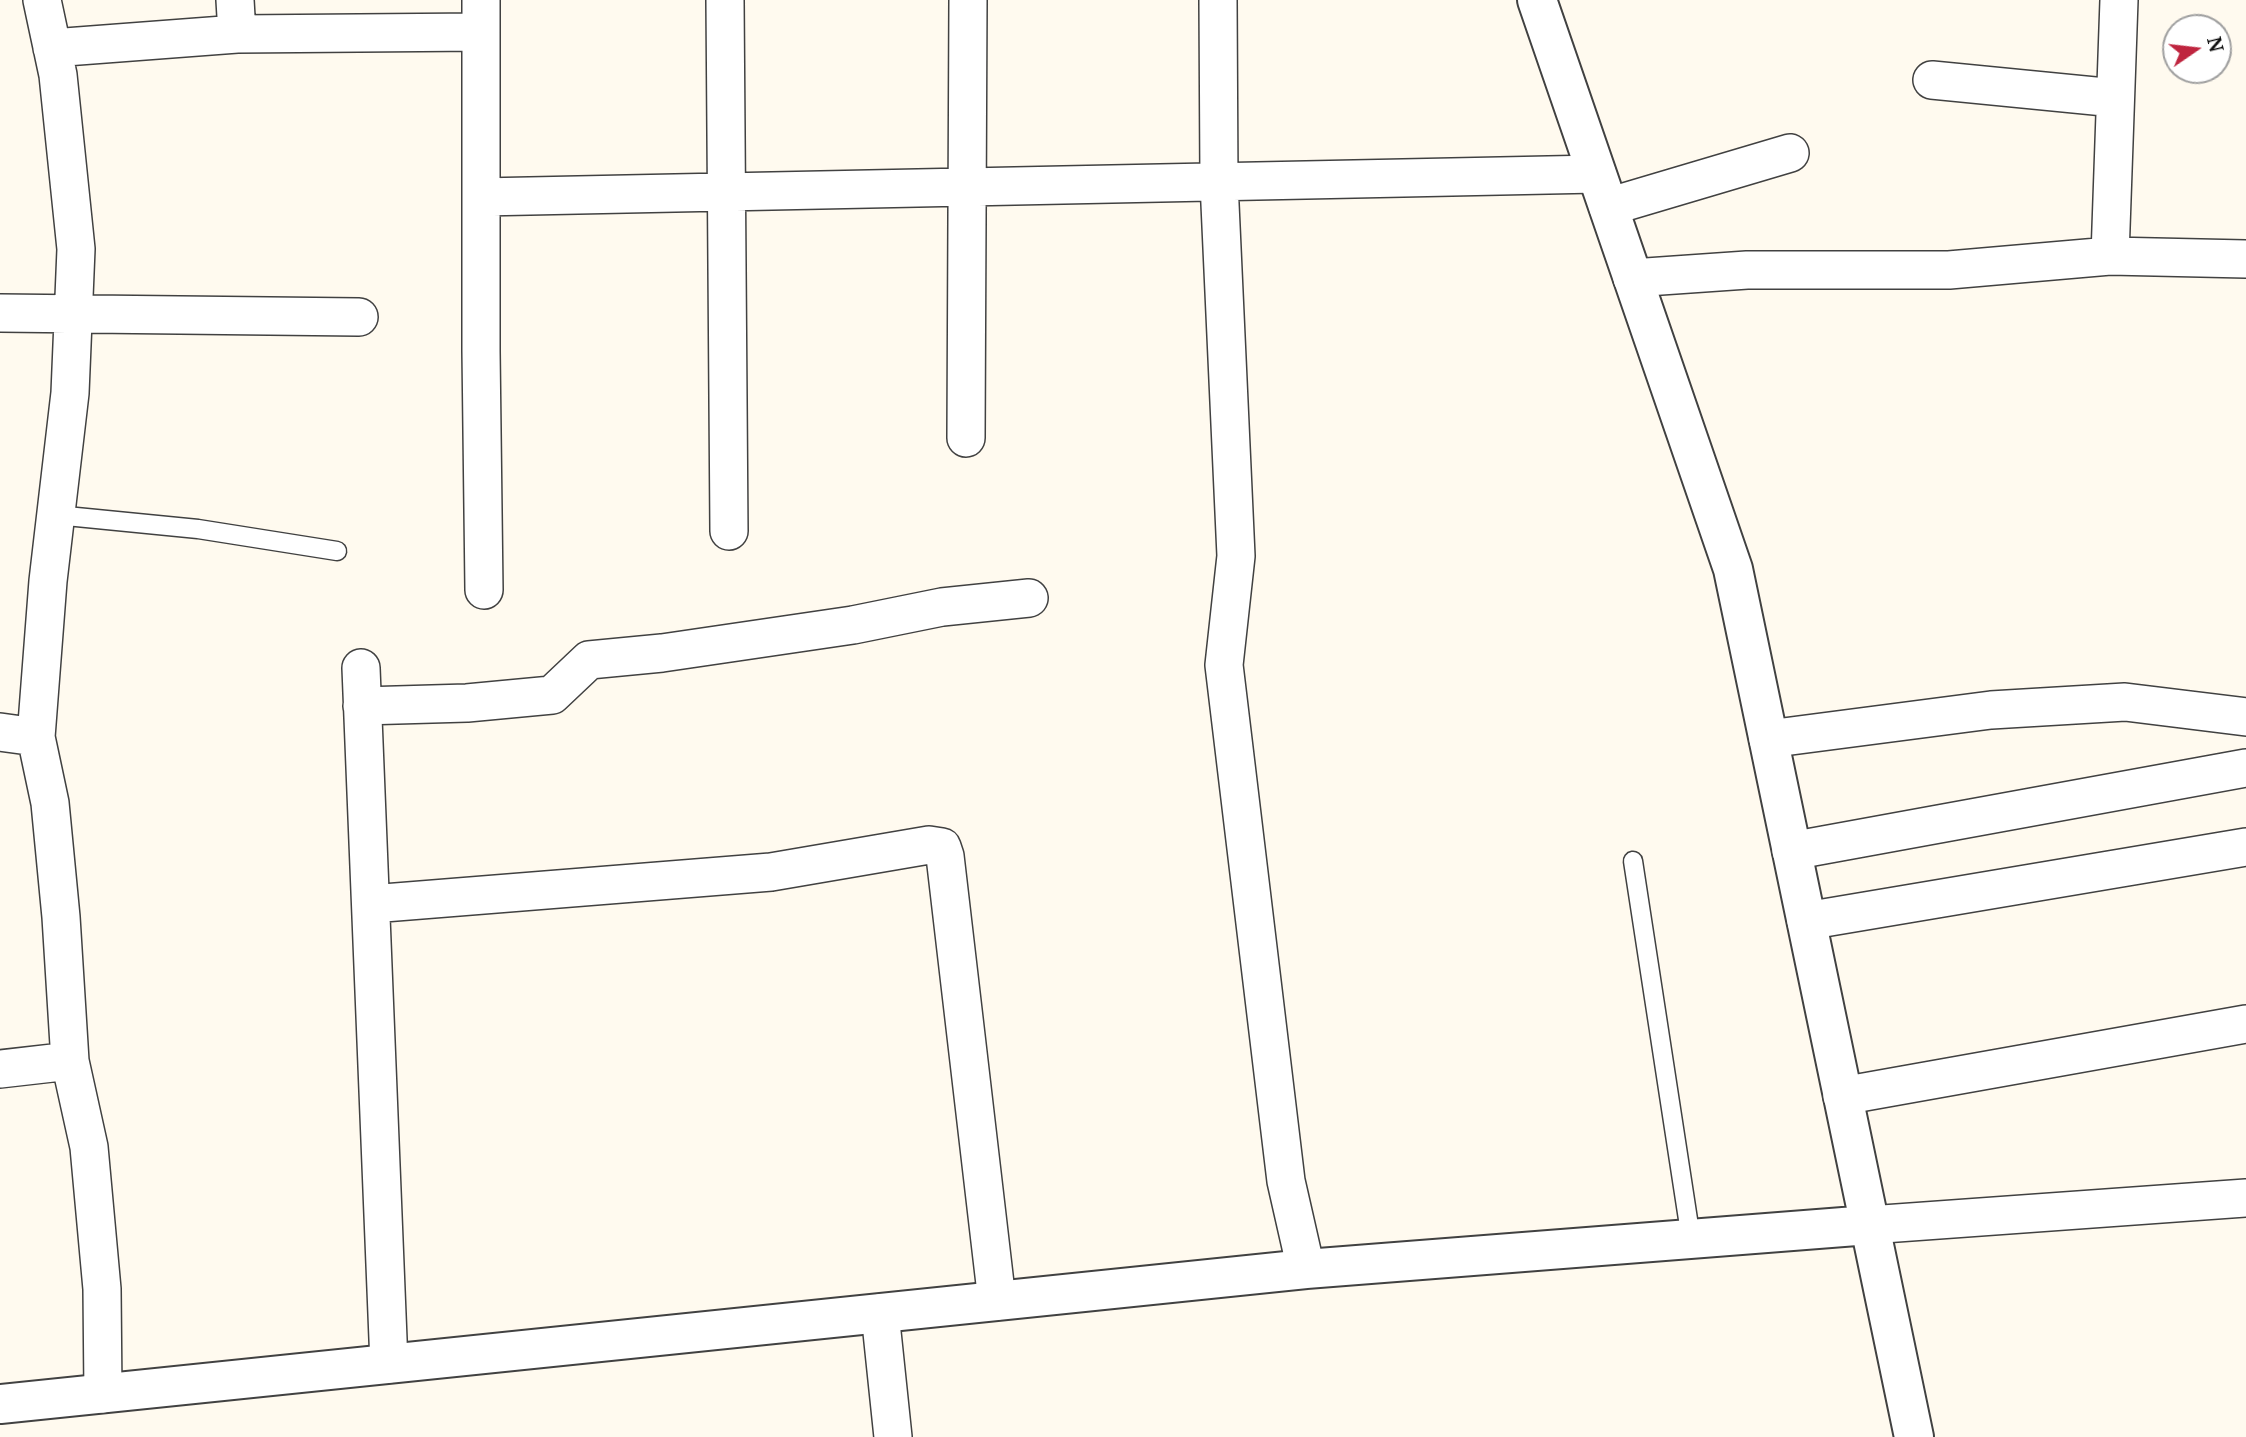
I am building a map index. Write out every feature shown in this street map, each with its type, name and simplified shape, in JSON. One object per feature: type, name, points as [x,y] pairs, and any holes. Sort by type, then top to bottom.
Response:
[{"type":"street","points":[[42,0],[58,75],[76,249],[70,393],[48,582],[36,737],[50,803],[61,917],[70,1061],[89,1147],[102,1289],[103,1394]]},
{"type":"street","points":[[726,0],[729,531]]},
{"type":"street","points":[[967,438],[968,0]]},
{"type":"street","points":[[1218,0],[1219,182],[1236,556],[1224,665],[1286,1181],[1307,1269]]},
{"type":"street","points":[[1537,0],[1733,569],[1914,1437]]},
{"type":"street","points":[[2110,256],[2119,0]]},
{"type":"street","points":[[52,48],[236,17],[481,16],[484,590]]},
{"type":"street","points":[[1932,80],[2116,98]]},
{"type":"street","points":[[481,197],[1219,182],[1603,190],[1790,153]]},
{"type":"street","points":[[1632,278],[1746,270],[1949,270],[2110,256],[2246,259]]},
{"type":"street","points":[[0,313],[359,317]]},
{"type":"street","points":[[362,706],[467,703],[552,695],[589,660],[663,653],[853,625],[942,607],[1028,598]]},
{"type":"street","points":[[360,668],[389,1364]]},
{"type":"street","points":[[1768,739],[1991,710],[2125,702],[2246,717]]},
{"type":"street","points":[[0,732],[36,737]]},
{"type":"street","points":[[1791,851],[2246,768]]},
{"type":"street","points":[[370,904],[771,872],[929,845],[942,847],[997,1301]]},
{"type":"street","points":[[1806,921],[2246,847]]},
{"type":"street","points":[[1842,1096],[2246,1024]]},
{"type":"street","points":[[0,1069],[70,1061]]},
{"type":"street","points":[[0,1404],[1307,1269],[2246,1198]]},
{"type":"street","points":[[880,1313],[893,1437]]},
{"type":"lane","points":[[56,515],[198,529],[337,551]]},
{"type":"lane","points":[[1633,861],[1691,1238]]}]
